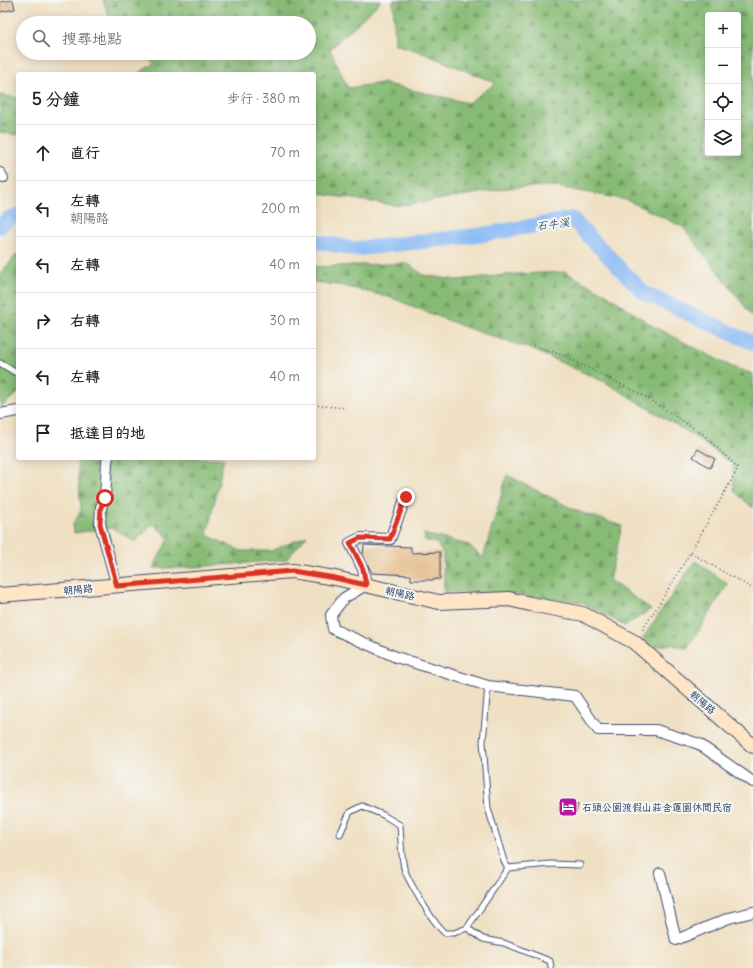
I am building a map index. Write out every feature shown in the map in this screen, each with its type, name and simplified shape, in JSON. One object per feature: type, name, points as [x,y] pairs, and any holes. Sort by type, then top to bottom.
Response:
[{"type":"main road","name":"朝陽路","points":[[0,595],[292,571],[335,578],[439,602],[509,599],[583,614],[634,642],[753,746]]},
{"type":"street","points":[[0,414],[16,411]]},
{"type":"street","points":[[108,460],[105,498],[101,507],[100,524],[117,586]]},
{"type":"street","points":[[406,497],[390,539],[360,538],[350,543],[363,569],[366,585],[344,598],[331,615],[333,630],[396,656],[488,686],[575,696],[598,730],[656,730],[699,744],[753,782]]},
{"type":"street","points":[[660,873],[676,940],[729,918],[753,912]]},
{"type":"lane","points":[[0,362],[16,373]]},
{"type":"lane","points":[[488,686],[483,742],[488,808],[504,861],[508,868]]},
{"type":"lane","points":[[340,834],[350,812],[362,806],[383,815],[400,826],[402,856],[405,870],[429,914],[439,929],[445,933],[454,933],[467,928],[508,868]]},
{"type":"lane","points":[[508,868],[550,864],[580,865]]},
{"type":"lane","points":[[467,928],[483,939],[504,943],[550,961],[551,968]]},
{"type":"path","points":[[533,345],[564,356],[646,397],[704,435],[738,468],[691,553],[664,598],[634,642]]},
{"type":"path","points":[[316,405],[346,408]]},
{"type":"path","points":[[691,553],[753,589]]},
{"type":"green space","points":[[103,0],[379,0],[381,1],[330,49],[348,88],[382,83],[468,103],[496,83],[418,51],[395,44],[393,0],[753,0],[753,317],[683,227],[627,200],[552,186],[509,188],[399,206],[316,193],[316,72],[140,72],[155,63],[150,60],[316,60],[316,16],[109,16]]},
{"type":"green space","points":[[0,95],[16,98],[16,135],[0,132]]},
{"type":"green space","points":[[16,255],[16,395],[0,408],[0,274]]},
{"type":"green space","points":[[407,263],[423,275],[457,280],[516,274],[565,272],[606,294],[653,326],[730,366],[753,374],[753,508],[734,491],[733,464],[689,433],[605,382],[528,348],[467,328],[392,298],[344,286],[316,282],[316,267]]},
{"type":"green space","points":[[77,460],[224,460],[207,535],[241,551],[271,551],[307,536],[286,560],[181,568],[153,568],[169,538],[153,524],[135,542],[113,528],[74,533],[73,524],[81,510]]},
{"type":"green space","points":[[507,475],[577,511],[622,526],[609,580],[651,609],[625,626],[584,603],[494,592],[444,592],[443,554],[437,543],[425,540],[424,534],[469,545],[483,558]]},
{"type":"green space","points":[[695,561],[728,584],[687,649],[671,644],[650,648],[643,638]]},
{"type":"building","points":[[13,0],[15,9],[0,12],[0,2]]},
{"type":"building","points":[[698,449],[715,459],[710,468],[693,457]]},
{"type":"building","points":[[364,545],[411,547],[411,553],[440,552],[440,579],[411,580],[411,575],[372,573],[363,555]]},
{"type":"building","name":"石頭公園渡假山莊含蓮園休閒民宿","points":[[560,801],[578,804],[576,813],[559,810]]},
{"type":"waterway","name":"石牛溪","points":[[0,226],[8,219],[16,216]]},
{"type":"waterway","name":"石牛溪","points":[[316,241],[355,249],[480,235],[572,219],[644,293],[753,343]]},
{"type":"place","name":"石頭公園渡假山莊含蓮園休閒民宿","points":[[568,807]]},
{"type":"route","points":[[105,498],[101,507],[100,524],[103,540],[117,586],[292,571],[366,585],[363,569],[350,543],[360,538],[390,539],[406,497]]}]
